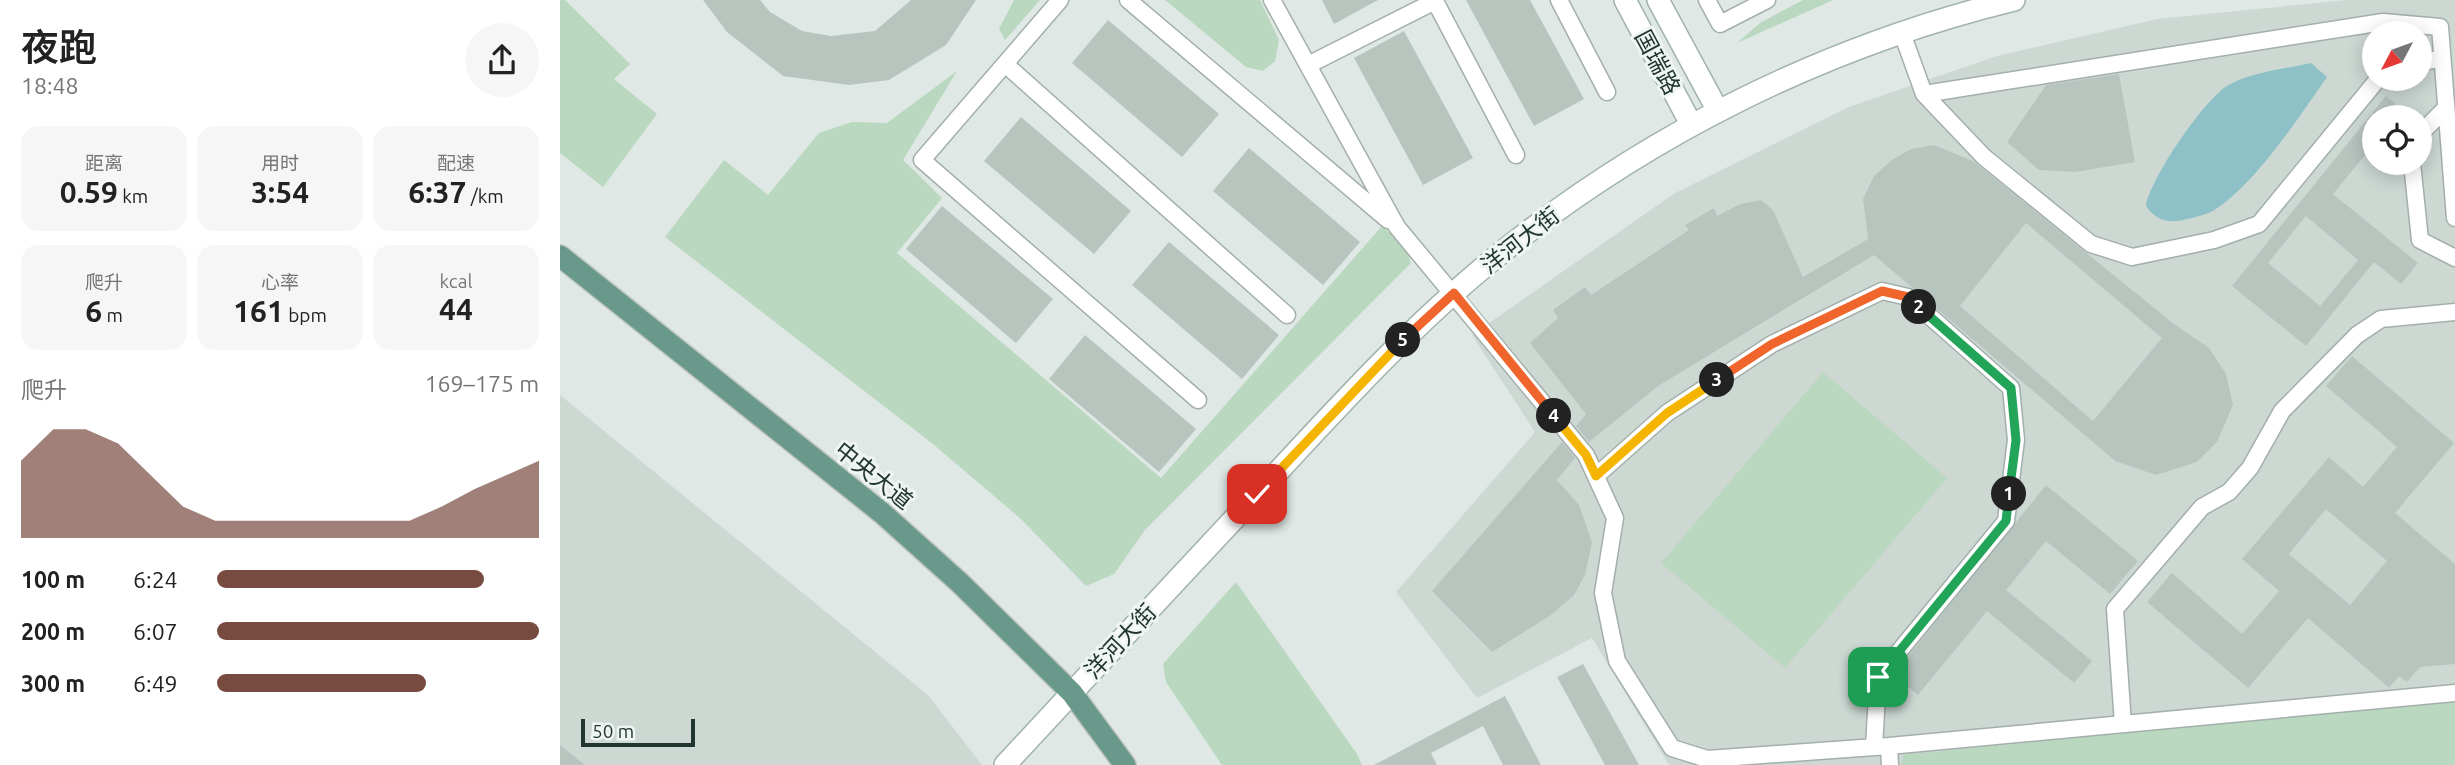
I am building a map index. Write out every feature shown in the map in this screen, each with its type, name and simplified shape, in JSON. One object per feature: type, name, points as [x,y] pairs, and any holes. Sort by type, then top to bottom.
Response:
[{"type":"main road","name":"中央大道","points":[[560,256],[882,513],[960,583],[1072,693],[1125,765]]},
{"type":"street","points":[[1060,0],[922,160],[1198,400]]},
{"type":"street","points":[[1128,0],[1397,227],[1586,455],[1615,518],[1603,593],[1617,662],[1672,748],[1707,759],[1881,746],[2455,693]]},
{"type":"street","points":[[1272,0],[1397,227]]},
{"type":"street","points":[[1559,0],[1608,92]]},
{"type":"street","name":"国瑞路","points":[[1625,0],[1691,124]]},
{"type":"street","name":"国瑞路","points":[[1658,0],[1718,111]]},
{"type":"street","points":[[1707,0],[1720,24],[1767,0]]},
{"type":"street","name":"洋河大街","points":[[1005,765],[1380,361],[1454,293],[1550,216],[1691,124],[1718,111],[1809,69],[1902,33],[2014,0]]},
{"type":"street","points":[[1308,65],[1434,1],[1516,155]]},
{"type":"street","points":[[1924,94],[2383,22],[2440,27],[2455,218]]},
{"type":"street","points":[[1902,33],[1924,94],[1984,156],[2091,244],[2132,257],[2214,240],[2259,224],[2368,91]]},
{"type":"street","points":[[2432,60],[2442,58]]},
{"type":"street","points":[[1005,64],[1287,315]]},
{"type":"street","points":[[2432,122],[2446,108]]},
{"type":"street","points":[[2413,175],[2420,240],[2455,258]]},
{"type":"street","points":[[1596,476],[1667,413],[1772,344],[1882,291],[1908,297],[2011,388],[2016,440],[2006,521],[1878,677],[1881,746],[1890,765]]},
{"type":"street","points":[[2123,724],[2115,609],[2202,507],[2229,492],[2250,468],[2282,411],[2357,335],[2381,319],[2455,312]]},
{"type":"shaded area","points":[[2347,0],[2455,0],[2455,765],[1669,765],[1592,638],[1477,698],[1396,592],[1535,432],[1472,335],[1675,193],[1849,107],[1997,56],[2157,19]]},
{"type":"shaded area","points":[[560,395],[928,695],[982,765],[560,765]]},
{"type":"green space","points":[[560,0],[565,0],[630,64],[614,79],[657,114],[603,187],[560,153]]},
{"type":"green space","points":[[1014,0],[1040,0],[1005,40],[999,29]]},
{"type":"green space","points":[[1165,0],[1260,0],[1279,40],[1275,61],[1263,71],[1246,67]]},
{"type":"green space","points":[[1803,0],[1833,0],[1737,43],[1760,23]]},
{"type":"green space","points":[[957,71],[903,160],[942,198],[897,253],[1161,478],[1382,226],[1406,247],[1411,263],[1145,530],[1114,574],[1086,586],[1021,519],[933,444],[665,237],[724,160],[768,195],[819,133],[852,122],[887,123]]},
{"type":"green space","points":[[1823,372],[1947,478],[1785,668],[1661,563]]},
{"type":"green space","points":[[1236,582],[1357,754],[1362,765],[1222,765],[1166,682],[1163,664]]},
{"type":"green space","points":[[2455,700],[2455,765],[1901,765],[1904,755]]},
{"type":"water","points":[[2311,63],[2327,77],[2275,150],[2229,200],[2213,211],[2181,220],[2164,220],[2150,211],[2146,206],[2150,194],[2167,160],[2192,123],[2217,94],[2246,77]]},
{"type":"building","points":[[703,0],[760,0],[770,12],[802,31],[831,36],[875,31],[911,0],[976,0],[946,45],[889,80],[849,85],[783,76],[727,32]]},
{"type":"building","points":[[1322,0],[1378,0],[1334,24]]},
{"type":"building","points":[[1466,0],[1530,0],[1584,99],[1534,126]]},
{"type":"building","points":[[1108,20],[1219,114],[1182,157],[1072,63]]},
{"type":"building","points":[[1404,31],[1473,158],[1423,185],[1354,58]]},
{"type":"building","points":[[2119,74],[2135,162],[2075,172],[2039,170],[2007,142],[2046,85]]},
{"type":"building","points":[[2386,96],[2397,105],[2379,105]]},
{"type":"building","points":[[1021,117],[1131,211],[1094,254],[984,161]]},
{"type":"building","points":[[2362,126],[2362,159],[2333,194],[2418,263],[2401,284],[2374,262],[2306,346],[2232,286]],"holes":[[[2306,216],[2358,260],[2320,306],[2268,263]]]},
{"type":"building","points":[[1934,145],[1973,161],[2174,324],[2209,348],[2226,374],[2233,405],[2217,442],[2197,462],[2156,475],[2115,461],[1874,255],[1658,386],[1589,442],[1576,426],[1586,414],[1530,343],[1558,318],[1553,310],[1585,287],[1591,295],[1689,230],[1685,225],[1714,208],[1717,216],[1740,204],[1761,200],[1773,210],[1803,277],[1868,239],[1863,199],[1874,176],[1892,160],[1911,149]],"holes":[[[2026,223],[2162,338],[2093,421],[1960,306]]]},
{"type":"building","points":[[1249,148],[1360,242],[1323,285],[1213,191]]},
{"type":"building","points":[[942,206],[1053,299],[1016,343],[906,249]]},
{"type":"building","points":[[1169,242],[1279,335],[1242,379],[1132,285]]},
{"type":"building","points":[[1085,335],[1196,429],[1159,472],[1049,379]]},
{"type":"building","points":[[2352,356],[2454,443],[2395,513],[2455,564],[2455,664],[2420,667],[2407,682],[2399,676],[2389,688],[2308,618],[2248,688],[2147,602],[2172,573],[2242,634],[2279,591],[2242,559],[2329,457],[2363,487],[2397,447],[2326,386]],"holes":[[[2326,509],[2387,561],[2350,605],[2289,554]]]},
{"type":"building","points":[[1562,442],[1575,458],[1557,480],[1579,505],[1592,542],[1585,575],[1574,595],[1551,615],[1492,652],[1432,591]]},
{"type":"building","points":[[2046,485],[2138,561],[2110,594],[2046,541],[2006,590],[2092,661],[2074,683],[1987,611],[1918,695],[1893,675]]},
{"type":"building","points":[[1583,664],[1639,765],[1605,765],[1557,677]]},
{"type":"building","points":[[1505,696],[1541,765],[1503,765],[1483,726],[1431,753],[1437,765],[1374,765]]},
{"type":"building","points":[[560,745],[585,765],[560,765]]},
{"type":"route","points":[[1257,494],[1380,361],[1454,293],[1586,455],[1596,476],[1667,413],[1772,344],[1882,291],[1908,297],[2011,388],[2016,440],[2006,521],[1878,677]]}]
